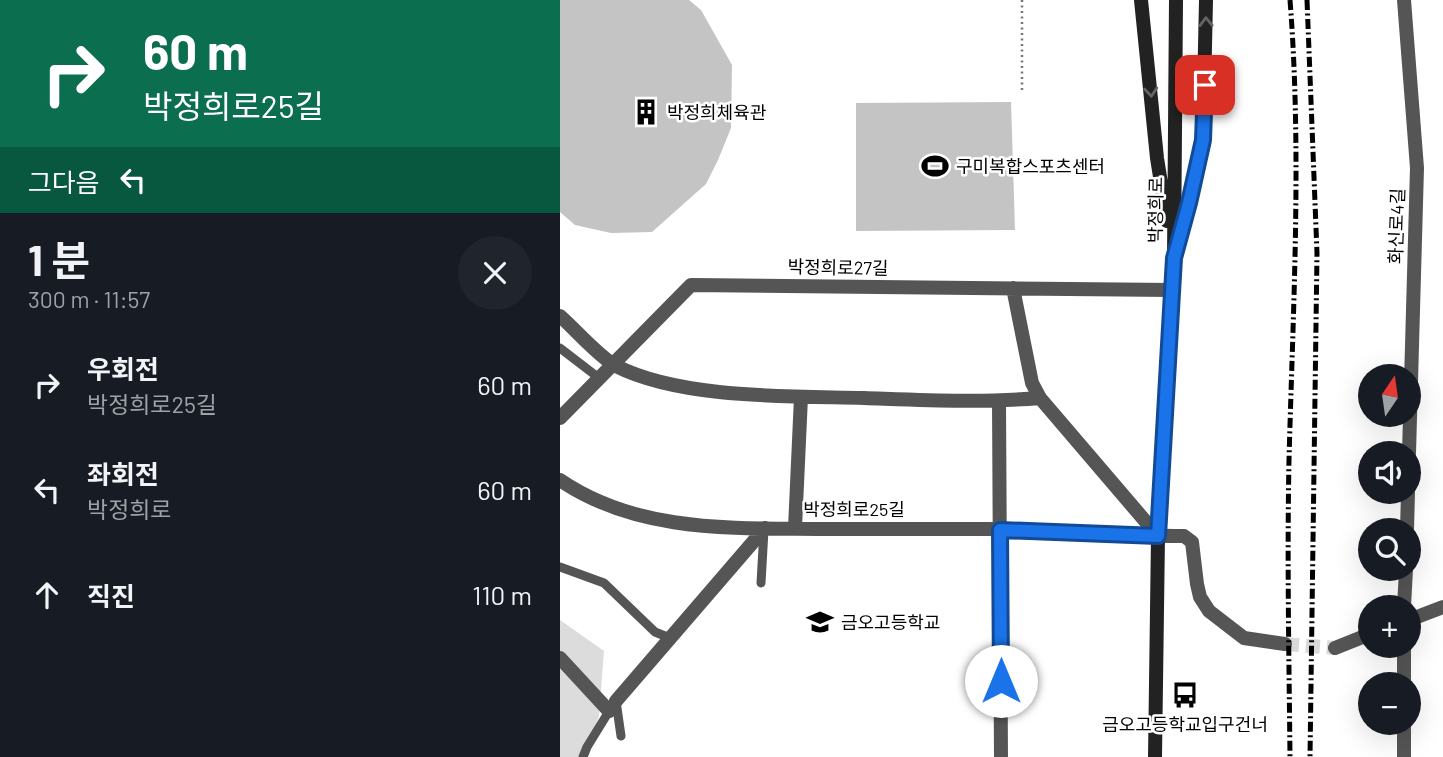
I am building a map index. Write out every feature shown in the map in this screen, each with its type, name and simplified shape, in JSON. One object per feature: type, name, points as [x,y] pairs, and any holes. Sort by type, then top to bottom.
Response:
[{"type":"street","points":[[1141,0],[1157,158],[1174,258]]},
{"type":"street","name":"박정희로","points":[[1155,757],[1158,536],[1174,258],[1176,0]]},
{"type":"street","points":[[1174,258],[1203,140],[1206,0]]},
{"type":"street","name":"화신로4길","points":[[1404,0],[1417,168],[1409,441]]},
{"type":"street","name":"박정희로27길","points":[[560,418],[691,285],[1172,290]]},
{"type":"street","points":[[1013,288],[1031,383],[1040,398],[1158,536]]},
{"type":"street","points":[[560,316],[613,364],[640,376],[695,388],[801,397],[999,402],[1040,398]]},
{"type":"street","points":[[795,528],[801,397]]},
{"type":"street","points":[[999,402],[1001,757]]},
{"type":"street","name":"박정희로25길","points":[[560,480],[597,500],[638,515],[717,528],[1000,530],[1184,536],[1192,542],[1200,597],[1209,611],[1244,638],[1285,644]]},
{"type":"street","points":[[560,658],[612,706],[765,528]]},
{"type":"street","points":[[1421,615],[1443,607]]},
{"type":"street","points":[[1335,648],[1358,639]]},
{"type":"street","points":[[1404,735],[1404,757]]},
{"type":"lane","points":[[560,348],[599,379]]},
{"type":"lane","points":[[761,583],[765,528]]},
{"type":"lane","points":[[560,567],[604,583],[655,632],[670,638]]},
{"type":"lane","points":[[612,706],[621,736]]},
{"type":"lane","points":[[583,757],[612,706]]},
{"type":"path","points":[[1022,0],[1022,92]]},
{"type":"shaded area","points":[[560,620],[604,651],[599,716],[584,757],[560,757]]},
{"type":"building","name":"박정희체육관","points":[[560,0],[689,0],[701,10],[732,65],[731,128],[718,160],[706,184],[652,232],[611,233],[575,225],[560,212]]},
{"type":"building","name":"구미복합스포츠센터","points":[[1011,102],[1015,230],[856,231],[856,103]]},
{"type":"tunnel","points":[[1285,644],[1335,648]]},
{"type":"railway","points":[[1290,0],[1296,173],[1288,497],[1290,757]]},
{"type":"railway","points":[[1307,0],[1317,253],[1310,757]]},
{"type":"place","name":"박정희체육관","points":[[646,112]]},
{"type":"place","name":"구미복합스포츠센터","points":[[935,166]]},
{"type":"place","name":"금오고등학교","points":[[820,622]]},
{"type":"place","name":"금오고등학교입구건너","points":[[1185,695]]},
{"type":"route","points":[[1001,681],[1000,530],[1158,536],[1174,258],[1203,140],[1205,85]]}]
